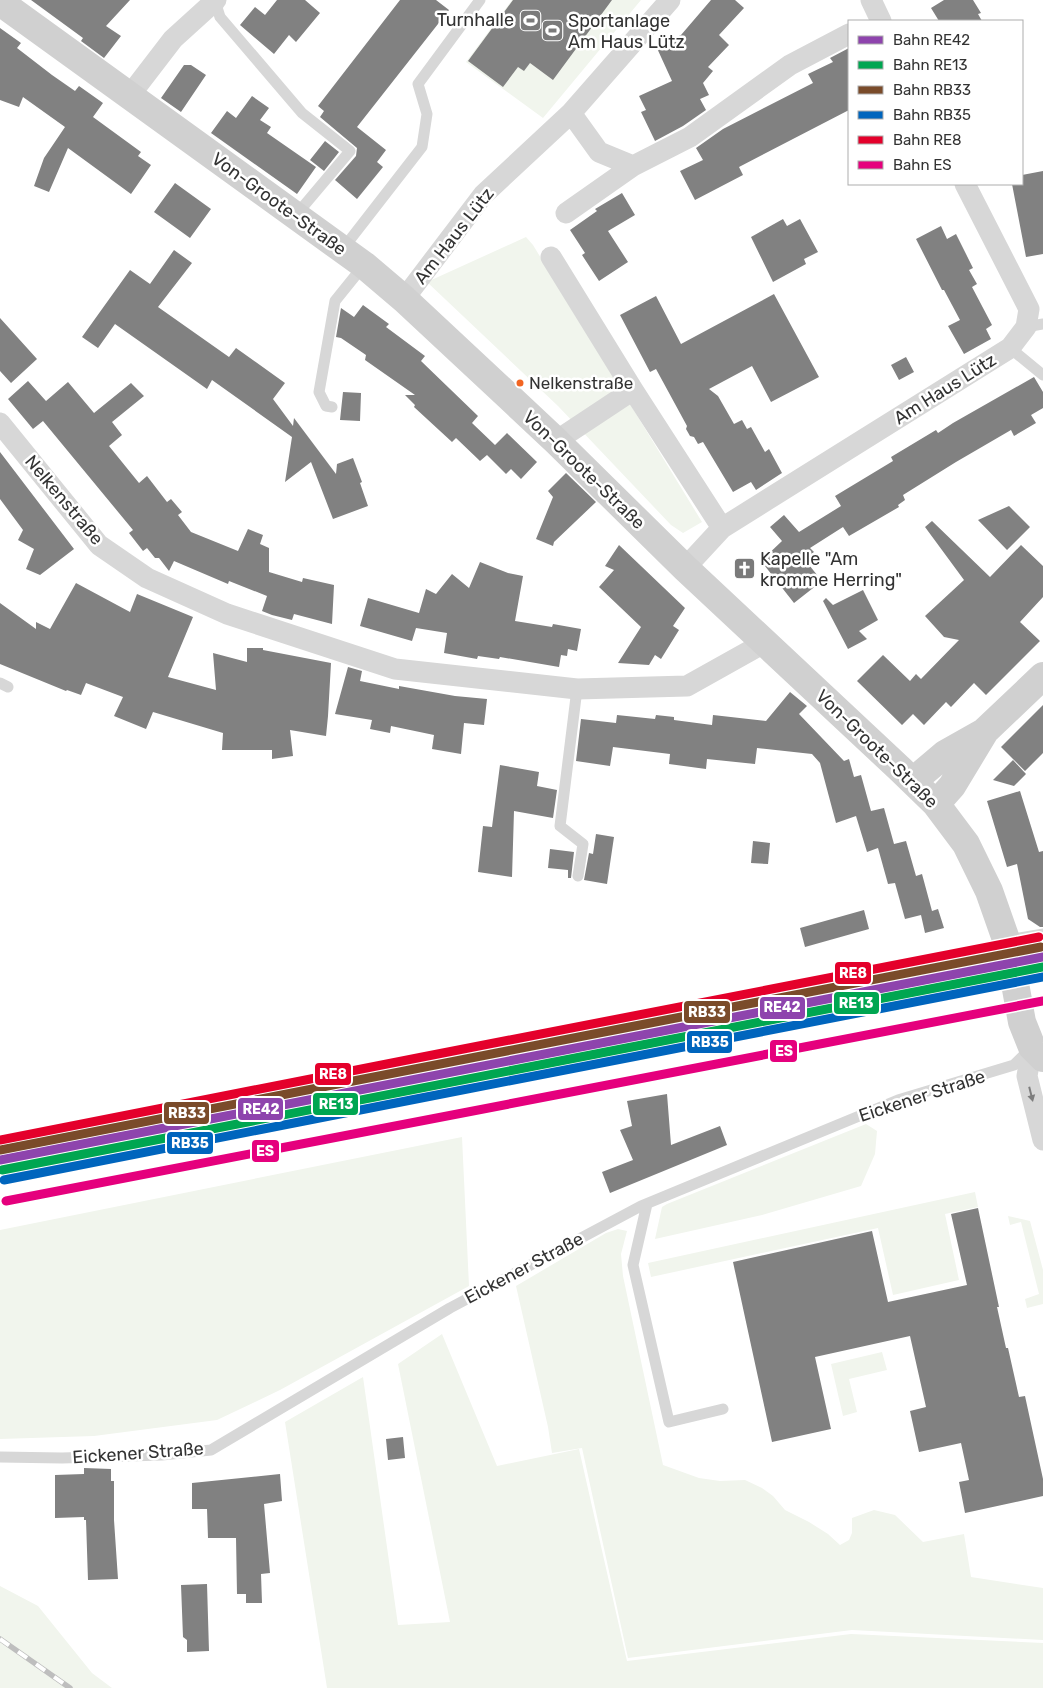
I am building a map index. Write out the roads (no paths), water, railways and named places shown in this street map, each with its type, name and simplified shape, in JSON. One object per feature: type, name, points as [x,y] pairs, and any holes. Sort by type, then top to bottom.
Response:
[{"type":"street","points":[[130,95],[173,39],[215,0]]},
{"type":"street","name":"Am Haus Lütz","points":[[404,299],[483,195],[571,113],[670,0]]},
{"type":"street","name":"Von-Groote-Straße","points":[[0,2],[364,265],[404,299],[556,440],[685,568],[936,804],[966,844],[989,891],[1008,946],[1022,1022],[1038,1052]]},
{"type":"street","points":[[566,213],[633,166],[690,137],[790,65],[848,35]]},
{"type":"street","points":[[571,113],[598,152],[633,166]]},
{"type":"street","name":"Am Haus Lütz","points":[[685,568],[722,528],[1010,348],[1035,326],[1029,309],[965,185]]},
{"type":"street","points":[[551,257],[633,390],[722,528]]},
{"type":"street","points":[[556,440],[633,390]]},
{"type":"street","name":"Nelkenstraße","points":[[0,423],[99,545],[147,578],[227,614],[395,669],[577,690],[687,686],[764,643]]},
{"type":"street","points":[[913,781],[945,754],[984,732],[1043,676]]},
{"type":"street","points":[[936,804],[952,786],[984,732]]},
{"type":"street","points":[[1008,946],[1043,939]]},
{"type":"street","points":[[1038,1052],[1027,1076],[1043,1140]]},
{"type":"lane","points":[[215,0],[220,16],[302,113],[350,151],[295,216]]},
{"type":"lane","points":[[342,250],[422,147],[428,114],[418,84],[480,0]]},
{"type":"lane","points":[[332,407],[326,406],[319,392],[335,302],[364,265]]},
{"type":"lane","points":[[1010,348],[1043,375]]},
{"type":"lane","points":[[577,690],[560,826],[583,844],[578,876]]},
{"type":"lane","name":"Eickener Straße","points":[[0,1457],[62,1458],[162,1455],[211,1450],[450,1308],[647,1204],[898,1100],[1014,1065],[1038,1052]]},
{"type":"lane","points":[[647,1204],[633,1265],[669,1422],[723,1409]]},
{"type":"railway","points":[[0,1639],[70,1688]]},
{"type":"rail line","name":"RE8","points":[[0,1140],[1039,937]]},
{"type":"rail line","name":"RB33","points":[[0,1150],[1041,947]]},
{"type":"rail line","name":"RE42","points":[[0,1160],[1043,957]]},
{"type":"rail line","name":"RE13","points":[[2,1170],[1043,967]]},
{"type":"rail line","name":"RB35","points":[[4,1180],[1043,977]]},
{"type":"rail line","name":"ES","points":[[6,1201],[1043,1001]]},
{"type":"place","name":"Turnhalle","points":[[530,20]]},
{"type":"place","name":"Sportanlage Am Haus Lütz","points":[[552,31]]},
{"type":"place","name":"Nelkenstraße","points":[[520,383]]},
{"type":"place","name":"Kapelle \"Am kromme Herring\"","points":[[744,569]]}]
